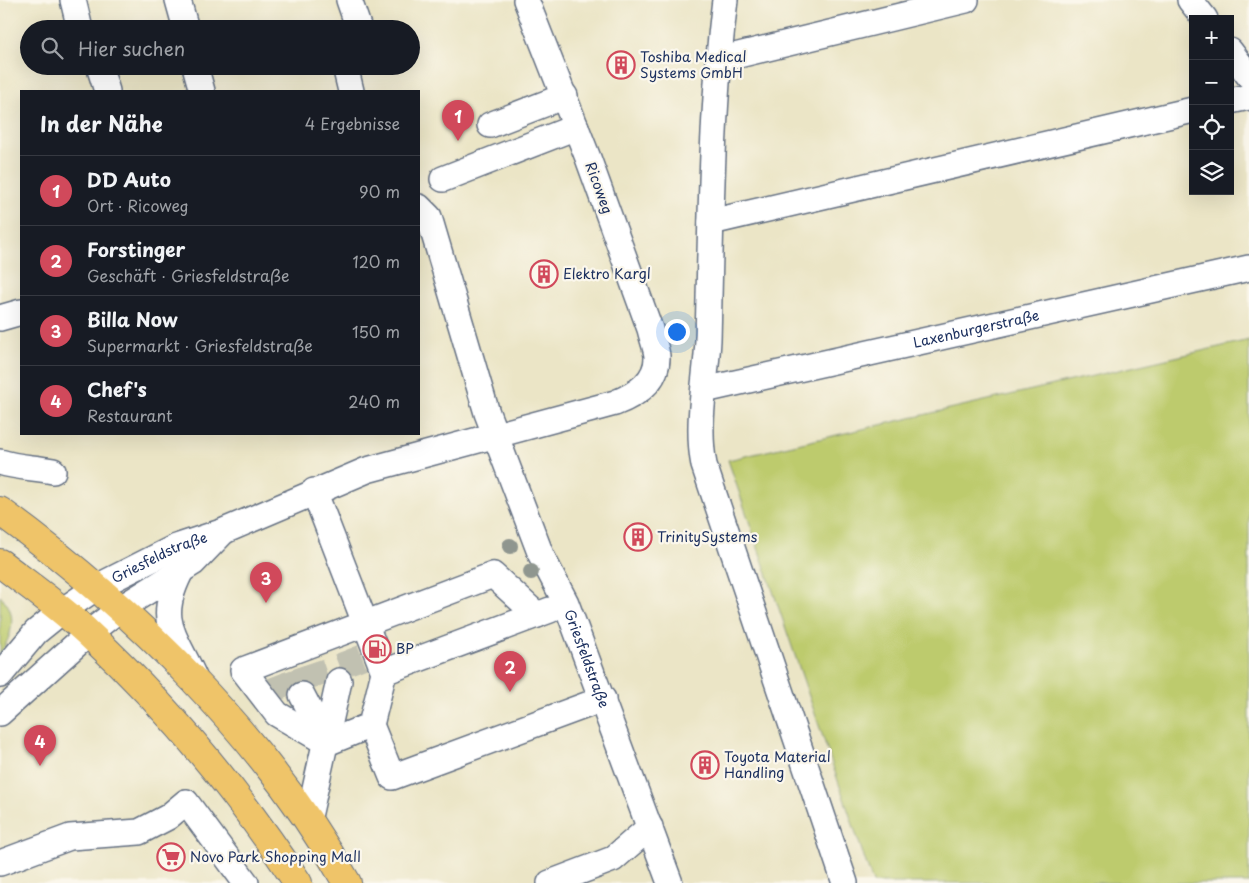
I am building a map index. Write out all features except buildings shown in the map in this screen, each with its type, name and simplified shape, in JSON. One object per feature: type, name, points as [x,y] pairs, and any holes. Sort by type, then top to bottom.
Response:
[{"type":"main road","points":[[0,511],[121,608],[196,684],[248,741],[308,821],[347,883]]},
{"type":"main road","points":[[0,563],[89,633],[184,730],[258,823],[298,883]]},
{"type":"street","points":[[73,0],[78,20]]},
{"type":"street","points":[[178,0],[184,20]]},
{"type":"street","points":[[350,0],[356,20]]},
{"type":"street","name":"Ricoweg","points":[[526,0],[576,127],[650,329],[657,356],[655,370],[650,380]]},
{"type":"street","points":[[725,0],[718,60],[704,390],[699,441],[704,464],[845,883]]},
{"type":"street","points":[[718,60],[966,0]]},
{"type":"street","points":[[1190,0],[1202,15]]},
{"type":"street","points":[[102,75],[106,90]]},
{"type":"street","points":[[198,75],[202,90]]},
{"type":"street","points":[[348,75],[352,90]]},
{"type":"street","points":[[490,125],[564,96]]},
{"type":"street","points":[[1234,100],[1249,96]]},
{"type":"street","points":[[711,222],[1189,111]]},
{"type":"street","points":[[443,178],[576,127]]},
{"type":"street","points":[[420,208],[429,217],[467,350],[496,436]]},
{"type":"street","name":"Laxenburgerstraße","points":[[704,390],[1249,268]]},
{"type":"street","points":[[0,318],[20,312]]},
{"type":"street","name":"Griesfeldstraße","points":[[0,675],[36,632],[62,611],[97,587],[176,547],[224,532],[367,470],[616,403],[634,396],[650,380]]},
{"type":"street","name":"Griesfeldstraße","points":[[496,436],[541,555],[566,603],[670,883]]},
{"type":"street","points":[[0,462],[21,469],[53,470]]},
{"type":"street","points":[[314,492],[384,672],[371,725],[392,778],[602,699]]},
{"type":"street","name":"Griesfeldstraße","points":[[0,713],[89,633],[121,608],[193,564],[224,532]]},
{"type":"street","points":[[180,573],[170,593],[167,610],[169,626],[196,684]]},
{"type":"street","points":[[327,743],[277,714],[243,670],[307,655],[366,623],[493,575],[537,614]]},
{"type":"street","points":[[384,672],[566,603]]},
{"type":"street","points":[[308,821],[327,743],[320,689],[327,743]]},
{"type":"street","points":[[327,743],[371,725]]},
{"type":"street","points":[[0,863],[70,837],[139,832],[168,818],[186,802],[246,883]]},
{"type":"street","points":[[550,883],[613,859],[650,827]]},
{"type":"green space","points":[[1249,340],[1249,883],[873,883],[728,460]]},
{"type":"green space","points":[[0,596],[10,609],[12,624],[8,640],[0,654]]},
{"type":"tunnel","points":[[346,650],[356,676]]},
{"type":"tunnel","points":[[310,663],[319,689]]},
{"type":"tunnel","points":[[293,669],[302,695]]},
{"type":"tunnel","points":[[274,676],[284,702]]},
{"type":"place","name":"Toshiba Medical Systems GmbH","points":[[621,65]]},
{"type":"place","name":"DD Auto","points":[[458,141]]},
{"type":"place","name":"Elektro Kargl","points":[[544,274]]},
{"type":"place","name":"TrinitySystems","points":[[638,537]]},
{"type":"place","name":"Billa Now","points":[[266,603]]},
{"type":"place","name":"BP","points":[[377,649]]},
{"type":"place","name":"Forstinger","points":[[510,692]]},
{"type":"place","name":"Toyota Material Handling","points":[[705,765]]},
{"type":"place","name":"Chef's","points":[[40,766]]},
{"type":"place","name":"Novo Park Shopping Mall","points":[[171,857]]}]
